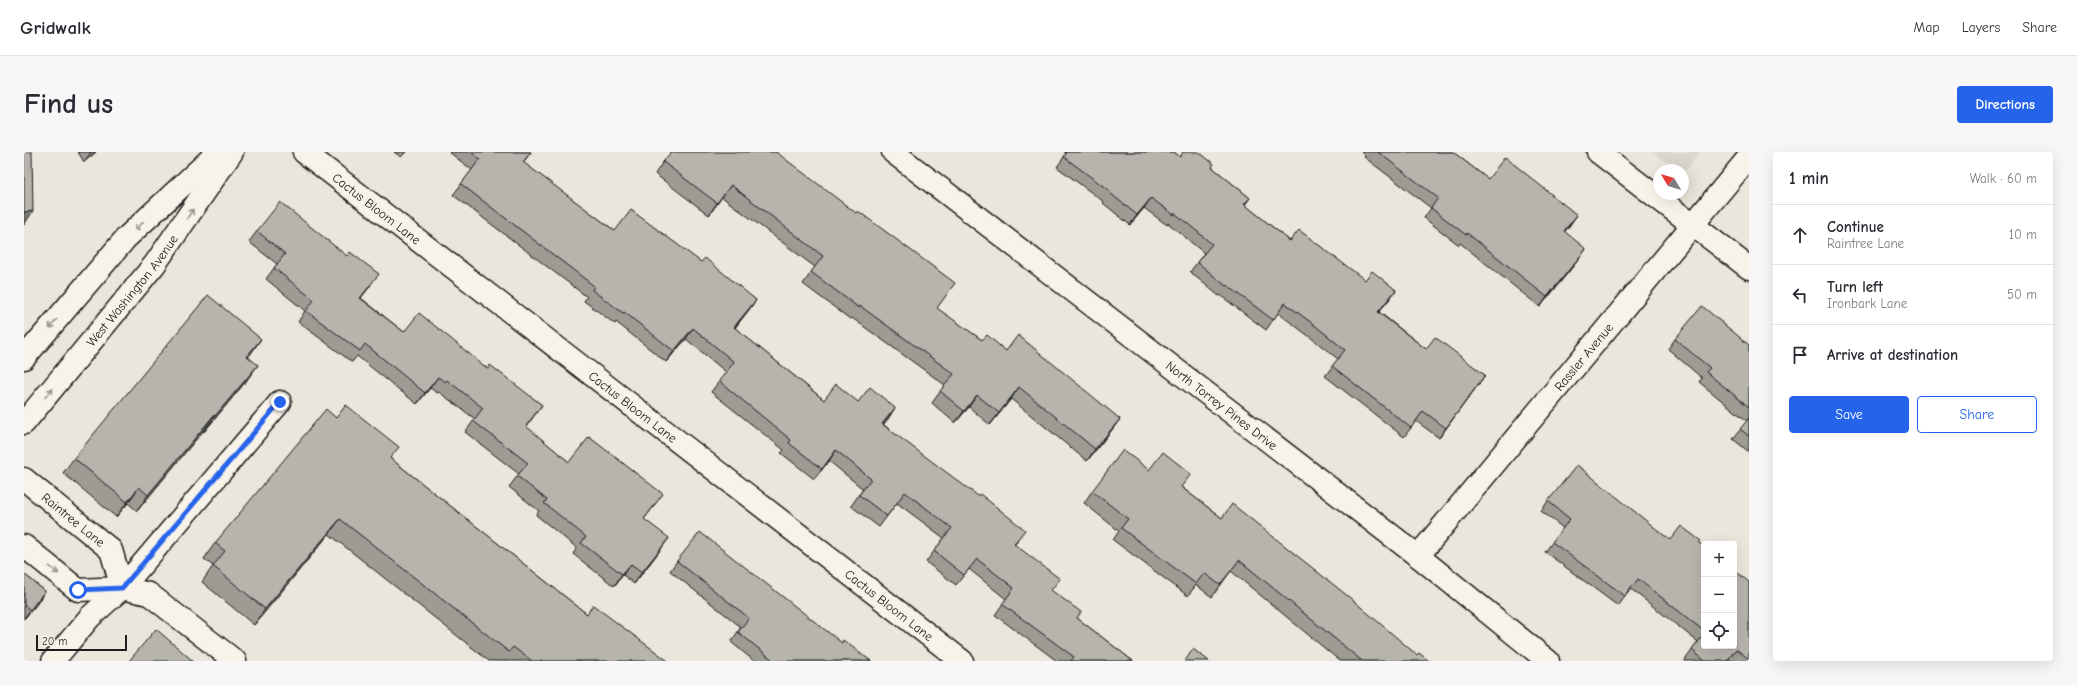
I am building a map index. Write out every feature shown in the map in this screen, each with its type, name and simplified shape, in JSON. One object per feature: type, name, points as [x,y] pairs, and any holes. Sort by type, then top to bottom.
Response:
[{"type":"street","points":[[24,358],[126,238],[218,152]]},
{"type":"street","name":"West Washington Avenue","points":[[24,423],[155,264],[232,152]]},
{"type":"street","name":"Cactus Bloom Lane","points":[[304,152],[962,661]]},
{"type":"street","name":"North Torrey Pines Drive","points":[[894,152],[1418,556],[1548,661]]},
{"type":"street","points":[[1598,152],[1749,268]]},
{"type":"street","name":"Rassler Avenue","points":[[1418,556],[1749,157]]},
{"type":"street","points":[[53,661],[90,617],[122,588],[280,402]]},
{"type":"street","name":"Raintree Lane","points":[[24,479],[111,550],[122,588]]},
{"type":"street","points":[[24,546],[78,590],[122,588],[149,594],[235,661]]},
{"type":"shaded area","points":[[1653,152],[1701,152],[1689,166],[1689,164],[1668,164]]},
{"type":"building","points":[[24,152],[32,152],[33,211],[24,212]]},
{"type":"building","points":[[471,152],[531,152],[523,162],[615,231],[631,210],[701,262],[705,258],[756,300],[734,327],[824,400],[836,384],[858,402],[870,387],[895,408],[882,424],[978,496],[980,494],[1025,530],[1014,544],[1060,579],[1051,590],[1081,612],[1077,618],[1133,661],[1071,661],[1074,657],[1002,604],[1014,588],[977,559],[964,575],[934,551],[952,528],[905,492],[887,516],[859,495],[871,479],[836,450],[822,469],[789,443],[791,440],[719,381],[734,362],[693,328],[674,351],[624,312],[623,313],[592,290],[594,286],[461,184],[480,159]]},
{"type":"building","points":[[671,152],[776,152],[856,213],[858,211],[955,283],[937,308],[982,340],[987,335],[1006,351],[1018,335],[1120,419],[1095,449],[1019,387],[999,413],[977,395],[964,411],[940,391],[954,374],[860,306],[859,308],[811,272],[823,256],[731,185],[717,203],[663,162]]},
{"type":"building","points":[[1067,152],[1174,152],[1180,157],[1183,152],[1199,152],[1214,164],[1212,167],[1250,198],[1244,204],[1290,241],[1299,230],[1365,280],[1372,271],[1396,290],[1378,312],[1426,349],[1435,337],[1485,375],[1446,428],[1423,411],[1411,428],[1332,366],[1345,350],[1317,327],[1285,303],[1273,320],[1227,285],[1226,286],[1197,262],[1212,244],[1175,213],[1174,215],[1151,198],[1137,215],[1110,193],[1111,192],[1064,157]]},
{"type":"building","points":[[1378,152],[1453,152],[1488,179],[1505,157],[1577,215],[1564,231],[1586,249],[1547,297],[1467,233],[1466,235],[1431,208],[1438,198]]},
{"type":"building","points":[[280,202],[347,256],[350,252],[379,274],[360,298],[404,332],[419,313],[488,369],[490,365],[542,405],[526,426],[569,462],[589,437],[663,494],[644,519],[669,538],[642,572],[631,564],[622,574],[581,543],[586,537],[544,503],[547,500],[517,476],[528,463],[473,421],[483,408],[447,380],[445,382],[438,377],[425,393],[365,344],[360,351],[306,311],[314,300],[274,268],[285,254],[257,231]]},
{"type":"building","points":[[208,295],[261,339],[247,356],[258,365],[215,416],[214,415],[148,495],[139,487],[127,502],[74,458]]},
{"type":"building","points":[[1702,306],[1749,345],[1749,407],[1706,372],[1710,368],[1675,339]]},
{"type":"building","points":[[346,405],[399,447],[390,458],[587,614],[593,605],[668,661],[532,661],[513,647],[509,652],[340,519],[265,609],[213,566],[225,551],[215,543],[326,409],[336,418]]},
{"type":"building","points":[[1749,418],[1749,436],[1740,429]]},
{"type":"building","points":[[1123,450],[1149,470],[1163,452],[1191,474],[1181,487],[1222,518],[1232,504],[1349,597],[1417,655],[1419,653],[1429,661],[1362,661],[1239,560],[1220,585],[1204,573],[1196,584],[1121,528],[1128,519],[1092,491]]},
{"type":"building","points":[[1577,465],[1670,540],[1681,526],[1701,541],[1699,543],[1701,545],[1701,629],[1638,579],[1625,596],[1552,542],[1570,519],[1548,501]]},
{"type":"building","points":[[700,532],[842,643],[843,640],[871,661],[774,661],[738,632],[749,618],[677,561]]},
{"type":"building","points":[[1737,572],[1749,582],[1749,659],[1736,649]]},
{"type":"building","points":[[24,574],[45,591],[30,610],[24,605]]},
{"type":"building","points":[[156,629],[193,661],[129,661]]},
{"type":"building","points":[[1701,638],[1701,649],[1736,649],[1727,661],[1705,661],[1692,650]]},
{"type":"building","points":[[1193,649],[1209,661],[1185,661]]},
{"type":"route","points":[[78,590],[122,588],[280,402]]}]
